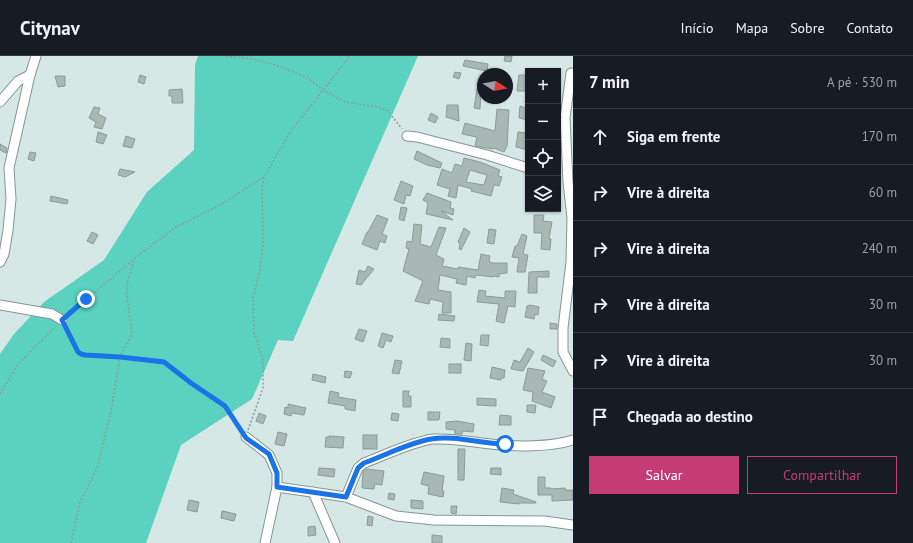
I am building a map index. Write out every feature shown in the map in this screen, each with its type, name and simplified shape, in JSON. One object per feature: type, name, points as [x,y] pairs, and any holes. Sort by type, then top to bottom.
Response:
[{"type":"lane","points":[[0,262],[4,254],[8,230],[10,199],[9,168],[30,75],[36,56]]},
{"type":"lane","points":[[571,73],[565,118],[572,218],[572,262],[563,328],[563,352],[573,371]]},
{"type":"lane","points":[[0,102],[18,81],[30,75]]},
{"type":"lane","points":[[407,136],[459,147],[525,167]]},
{"type":"lane","points":[[0,305],[52,314],[62,320]]},
{"type":"lane","points":[[246,438],[269,454],[277,473],[277,487],[265,543]]},
{"type":"lane","points":[[346,497],[358,468],[364,463],[411,445],[432,439],[456,439],[492,444],[545,445],[573,440]]},
{"type":"lane","points":[[277,487],[346,497],[396,516],[434,520],[545,521],[573,524]]},
{"type":"lane","points":[[314,492],[335,543]]},
{"type":"path","points":[[226,56],[252,59],[273,64],[308,78],[323,90],[345,102],[378,107],[388,111],[407,136]]},
{"type":"path","points":[[246,438],[263,388],[263,360],[254,332],[253,298],[260,270],[263,244],[262,188],[265,176],[290,132],[350,56]]},
{"type":"path","points":[[0,394],[19,363],[62,320],[135,258],[176,227],[222,204],[265,176]]},
{"type":"path","points":[[71,543],[80,502],[98,465],[111,411],[120,357],[132,332],[127,297],[127,283],[135,258]]},
{"type":"path","points":[[62,320],[78,352],[81,354],[161,361],[168,364],[191,383],[227,408],[246,438]]},
{"type":"shaded area","points":[[198,56],[418,56],[293,341],[278,340],[252,399],[181,445],[146,543],[0,543],[0,354],[14,334],[44,302],[104,260],[147,192],[194,150],[195,65]]},
{"type":"building","points":[[505,56],[512,56],[511,62],[504,61]]},
{"type":"building","points":[[465,60],[488,64],[487,68],[477,69],[463,66]]},
{"type":"building","points":[[455,72],[461,73],[459,79],[453,77]]},
{"type":"building","points":[[140,75],[146,77],[144,84],[138,82]]},
{"type":"building","points":[[519,75],[525,75],[525,91],[517,91]]},
{"type":"building","points":[[55,76],[65,76],[65,86],[58,87]]},
{"type":"building","points":[[182,89],[183,103],[172,103],[172,96],[169,96],[169,90]]},
{"type":"building","points":[[477,89],[477,104],[480,104],[480,109],[474,108]]},
{"type":"building","points":[[447,105],[458,105],[459,121],[446,117]]},
{"type":"building","points":[[520,106],[525,108],[525,119],[519,118]]},
{"type":"building","points":[[94,107],[100,108],[98,114],[106,118],[102,129],[94,127],[96,122],[89,118]]},
{"type":"building","points":[[497,109],[509,110],[507,146],[504,152],[494,148],[475,146],[477,137],[462,134],[465,123],[495,131]]},
{"type":"building","points":[[431,113],[438,117],[435,123],[428,120]]},
{"type":"building","points":[[98,132],[107,135],[103,144],[96,142]]},
{"type":"building","points":[[518,132],[525,133],[525,149],[516,147]]},
{"type":"building","points":[[126,136],[135,139],[132,148],[123,146]]},
{"type":"building","points":[[0,144],[7,148],[6,153],[0,150]]},
{"type":"building","points":[[417,151],[442,163],[440,168],[427,165],[414,159]]},
{"type":"building","points":[[30,152],[36,153],[34,161],[28,159]]},
{"type":"building","points":[[464,158],[480,162],[500,170],[498,176],[502,177],[499,186],[494,185],[491,196],[471,191],[472,189],[458,185],[456,198],[448,196],[450,189],[437,185],[442,169],[452,173],[455,164],[462,166]],"holes":[[[470,170],[487,175],[484,185],[466,182]]]},
{"type":"building","points":[[120,169],[135,172],[125,177],[118,175]]},
{"type":"building","points":[[401,181],[413,186],[410,196],[406,195],[404,204],[394,200]]},
{"type":"building","points":[[427,193],[451,202],[450,208],[454,209],[453,215],[441,211],[453,220],[426,214],[428,203],[423,200]]},
{"type":"building","points":[[51,196],[68,200],[67,204],[50,201]]},
{"type":"building","points":[[401,207],[407,208],[404,221],[399,219]]},
{"type":"building","points":[[377,215],[388,219],[382,234],[387,236],[385,243],[380,241],[377,250],[362,244]]},
{"type":"building","points":[[534,215],[544,215],[543,221],[552,222],[549,239],[551,239],[550,250],[541,249],[542,233],[534,233]]},
{"type":"building","points":[[414,224],[422,225],[420,244],[431,247],[439,227],[446,228],[436,255],[444,259],[442,266],[458,269],[458,267],[478,270],[481,254],[490,256],[489,261],[492,263],[507,263],[507,273],[499,274],[499,277],[476,275],[475,278],[467,276],[466,285],[456,283],[457,279],[440,275],[438,290],[451,292],[451,313],[442,313],[443,302],[430,299],[429,304],[415,301],[423,281],[403,271],[409,249],[406,248],[407,241],[412,242]]},
{"type":"building","points":[[464,228],[470,232],[461,250],[459,249],[460,243],[458,242]]},
{"type":"building","points":[[489,229],[496,230],[494,244],[487,243]]},
{"type":"building","points":[[92,232],[98,235],[93,244],[87,241]]},
{"type":"building","points":[[522,234],[527,236],[523,254],[528,255],[525,272],[517,272],[519,258],[512,257],[515,246],[517,246]]},
{"type":"building","points":[[368,266],[374,269],[361,285],[356,284],[359,270],[365,272]]},
{"type":"building","points":[[549,271],[549,277],[537,277],[537,293],[528,293],[529,272]]},
{"type":"building","points":[[479,290],[486,291],[485,296],[505,298],[505,291],[516,291],[515,307],[508,306],[504,323],[496,321],[499,304],[477,302]]},
{"type":"building","points":[[530,305],[539,307],[538,315],[535,314],[534,319],[525,317],[527,306]]},
{"type":"building","points":[[439,314],[455,316],[454,321],[438,320]]},
{"type":"building","points":[[550,323],[557,324],[557,329],[550,329]]},
{"type":"building","points":[[359,329],[367,331],[363,342],[355,339]]},
{"type":"building","points":[[382,333],[393,336],[391,342],[386,340],[383,348],[378,346]]},
{"type":"building","points":[[481,335],[489,335],[488,346],[480,345]]},
{"type":"building","points":[[441,338],[450,339],[450,348],[440,347]]},
{"type":"building","points":[[466,343],[472,344],[471,361],[464,360]]},
{"type":"building","points":[[528,348],[534,352],[523,371],[511,369],[514,360],[520,362]]},
{"type":"building","points":[[543,355],[556,361],[553,367],[541,360]]},
{"type":"building","points":[[395,360],[402,361],[399,374],[392,373]]},
{"type":"building","points":[[449,364],[461,364],[461,373],[449,373]]},
{"type":"building","points":[[492,367],[505,370],[504,378],[501,378],[501,380],[490,378]]},
{"type":"building","points":[[528,368],[545,371],[542,379],[547,381],[542,392],[555,397],[551,408],[532,401],[533,392],[523,390]]},
{"type":"building","points":[[345,371],[352,372],[350,378],[344,377]]},
{"type":"building","points":[[313,374],[326,377],[325,383],[312,380]]},
{"type":"building","points":[[330,391],[339,393],[338,397],[356,400],[355,411],[345,409],[345,406],[328,403]]},
{"type":"building","points":[[403,391],[409,391],[408,396],[411,396],[411,407],[403,407]]},
{"type":"building","points":[[477,398],[496,399],[496,406],[477,405]]},
{"type":"building","points":[[288,404],[306,408],[304,415],[292,413],[291,416],[284,414],[285,407],[288,408]]},
{"type":"building","points":[[527,405],[536,405],[535,413],[527,412]]},
{"type":"building","points":[[428,412],[440,412],[439,420],[428,420]]},
{"type":"building","points":[[259,413],[266,416],[263,424],[256,421]]},
{"type":"building","points":[[392,413],[399,414],[398,421],[391,420]]},
{"type":"building","points":[[500,415],[511,416],[511,425],[499,425]]},
{"type":"building","points":[[457,421],[474,424],[473,432],[463,431],[462,434],[455,434],[455,430],[446,429],[446,422]]},
{"type":"building","points":[[278,432],[287,434],[284,446],[275,444]]},
{"type":"building","points":[[363,435],[377,435],[377,449],[363,449]]},
{"type":"building","points":[[326,437],[344,437],[343,448],[325,447]]},
{"type":"building","points":[[458,449],[465,449],[464,480],[458,480]]},
{"type":"building","points":[[319,468],[335,469],[334,477],[318,475]]},
{"type":"building","points":[[491,468],[501,468],[501,475],[490,474]]},
{"type":"building","points":[[366,469],[384,471],[382,485],[375,484],[374,489],[362,488],[363,471]]},
{"type":"building","points":[[424,472],[444,476],[442,491],[444,491],[443,497],[428,494],[429,486],[421,484]]},
{"type":"building","points":[[538,477],[545,477],[545,488],[565,488],[566,490],[573,490],[573,500],[552,501],[552,495],[538,495]]},
{"type":"building","points":[[502,488],[514,490],[513,494],[536,503],[519,504],[500,502]]},
{"type":"building","points":[[389,493],[395,494],[394,500],[388,499]]},
{"type":"building","points":[[189,500],[199,502],[197,512],[187,510]]},
{"type":"building","points":[[411,500],[423,501],[423,509],[411,508]]},
{"type":"building","points":[[451,506],[457,506],[456,514],[451,513]]},
{"type":"building","points":[[222,511],[236,514],[234,521],[221,518]]},
{"type":"building","points":[[368,516],[373,517],[372,526],[367,525]]},
{"type":"building","points":[[315,526],[316,535],[308,536],[308,527]]},
{"type":"building","points":[[432,535],[442,536],[442,543],[432,543]]},
{"type":"route","points":[[86,299],[62,320],[78,352],[85,355],[161,361],[168,364],[191,383],[227,408],[246,438],[269,454],[277,473],[277,487],[346,497],[358,468],[364,463],[411,445],[432,439],[456,439],[492,444],[505,444]]}]
